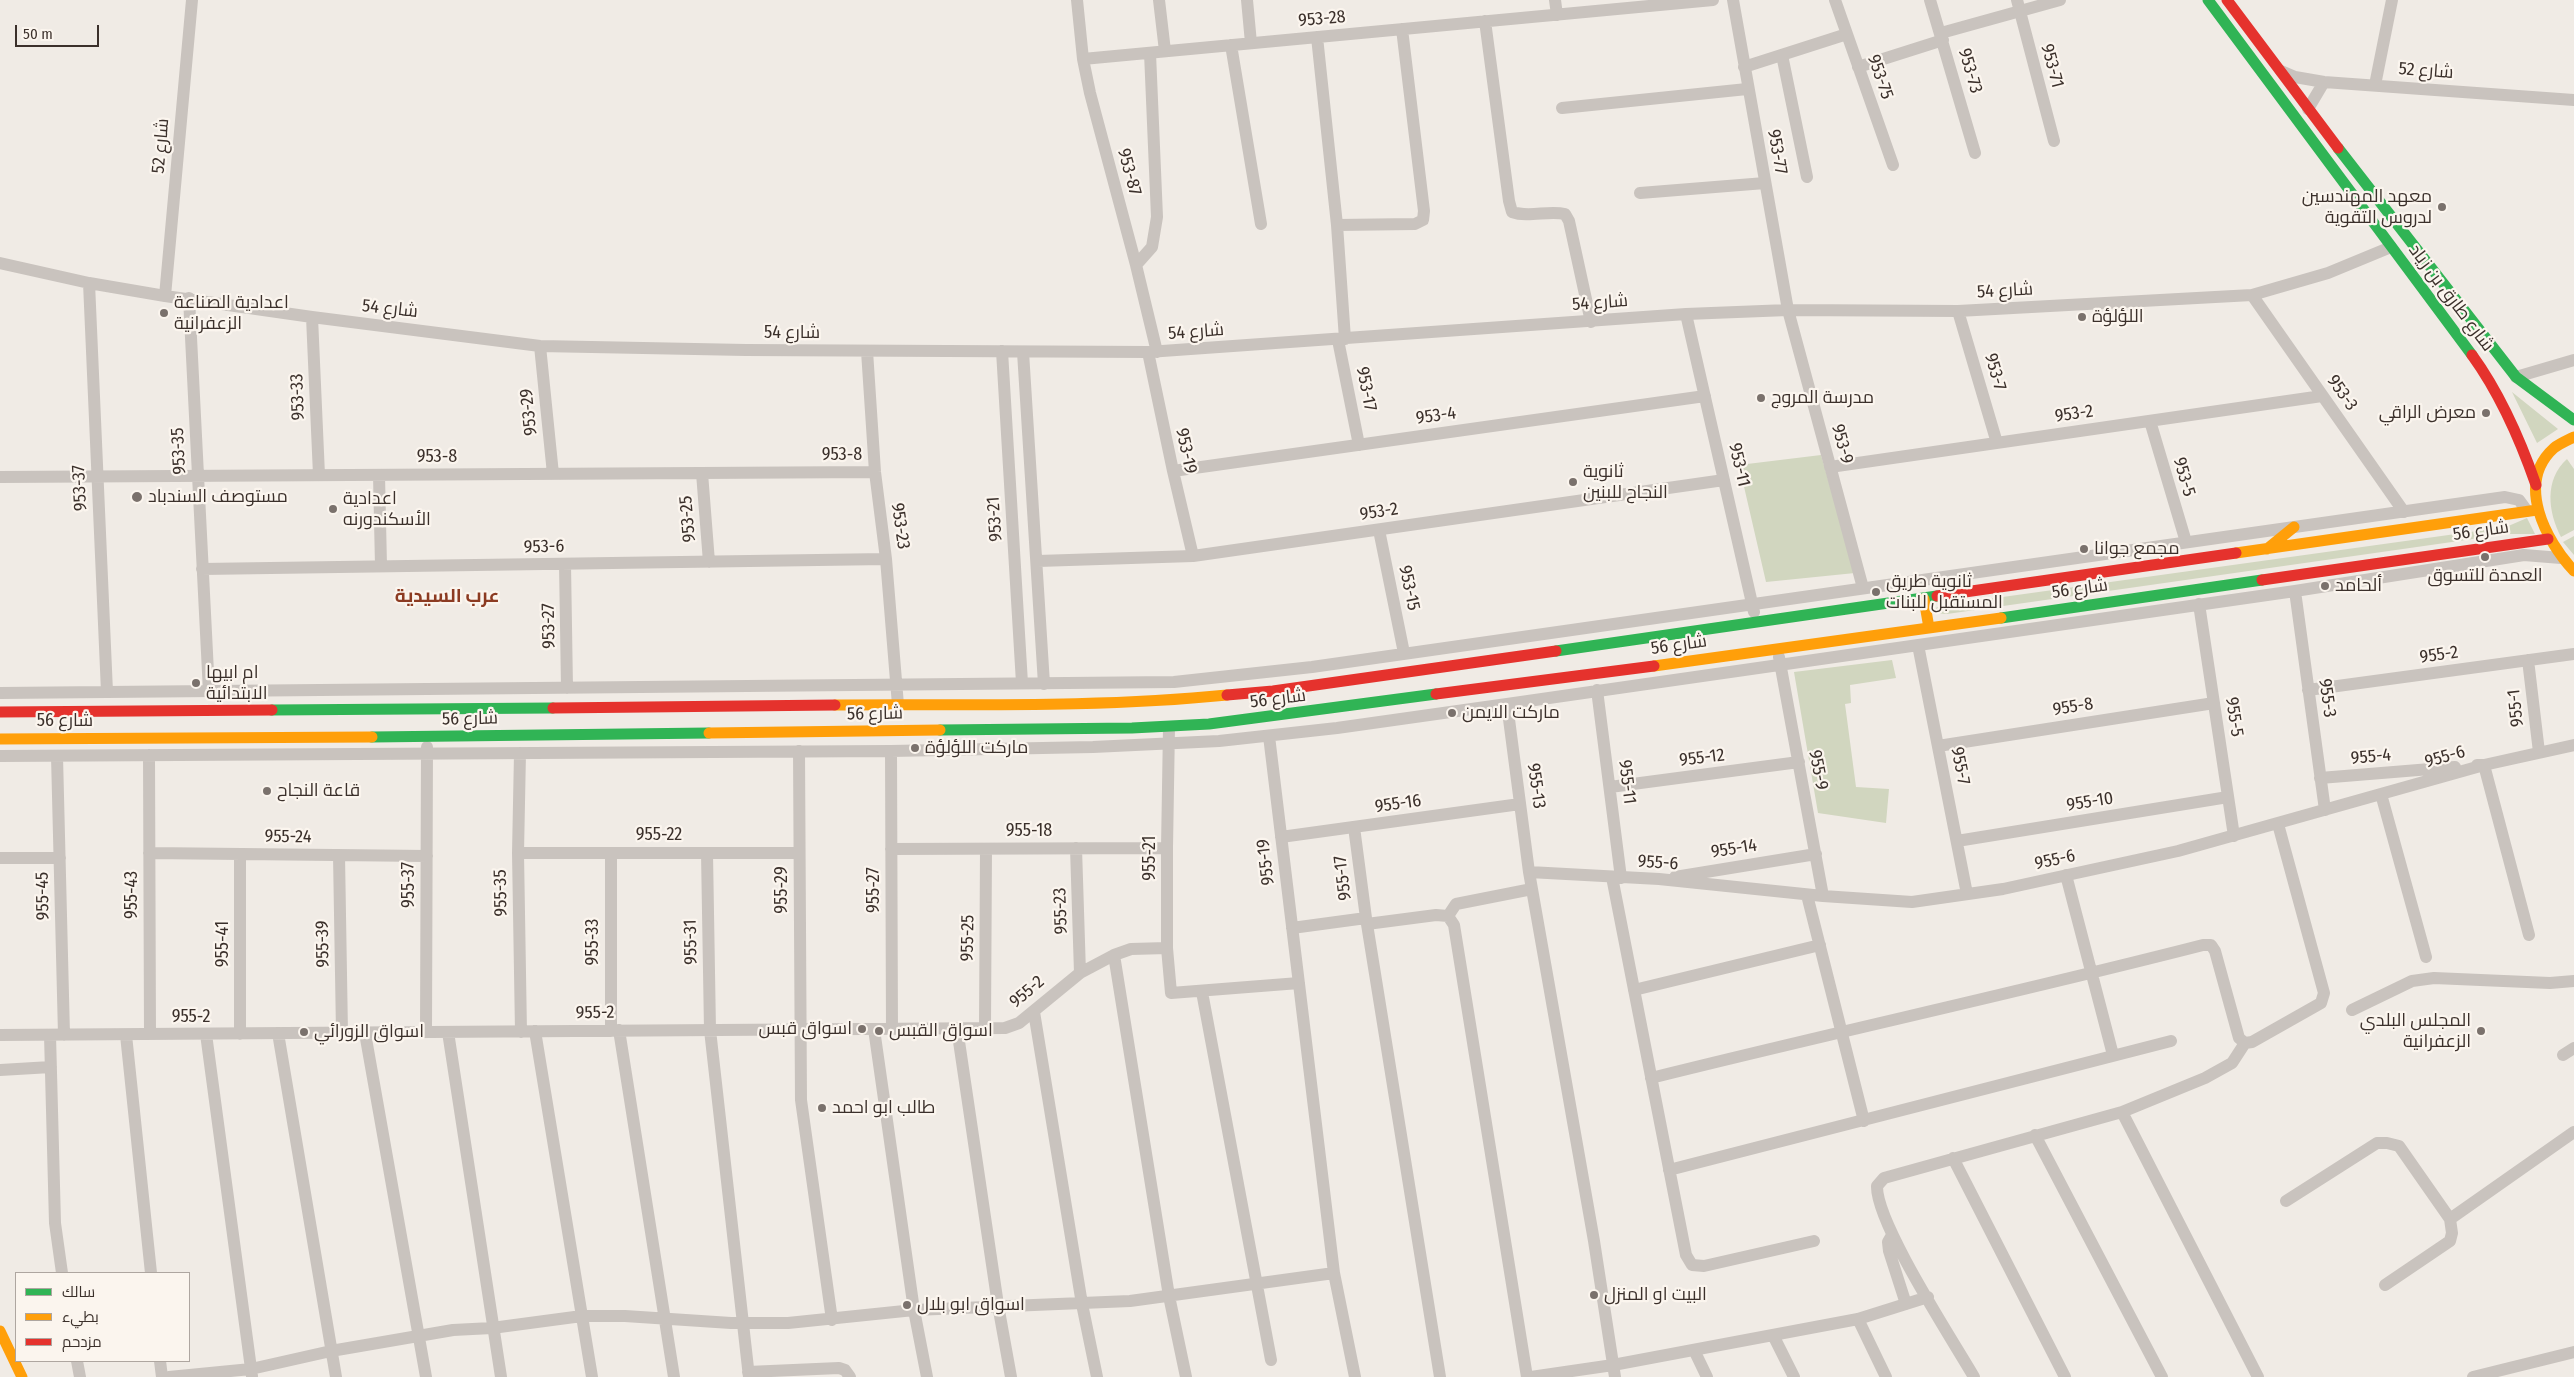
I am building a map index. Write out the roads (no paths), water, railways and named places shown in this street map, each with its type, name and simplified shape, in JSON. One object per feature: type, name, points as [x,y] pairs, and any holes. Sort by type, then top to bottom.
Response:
[{"type":"street","name":"شارع 52","points":[[165,296],[192,0]]},
{"type":"street","name":"953-87","points":[[1077,0],[1083,59],[1090,93],[1136,265],[1152,352]]},
{"type":"street","points":[[1160,0],[1165,51]]},
{"type":"street","points":[[1247,0],[1251,43]]},
{"type":"street","points":[[1555,0],[1557,14]]},
{"type":"street","name":"953-28","points":[[1083,59],[1557,14],[1637,4],[1713,0]]},
{"type":"street","name":"953-77","points":[[1733,0],[1788,310]]},
{"type":"street","name":"953-75","points":[[1835,0],[1893,165]]},
{"type":"street","name":"953-73","points":[[1930,0],[1976,153]]},
{"type":"street","points":[[1858,67],[1942,37],[2018,5],[2060,0]]},
{"type":"street","name":"شارع طارق بن زياد","points":[[2208,0],[2485,373],[2519,436],[2536,485]]},
{"type":"street","name":"شارع طارق بن زياد","points":[[2227,0],[2277,70],[2516,377],[2574,420]]},
{"type":"street","points":[[2375,85],[2392,0]]},
{"type":"street","name":"953-71","points":[[2018,5],[2054,141]]},
{"type":"street","points":[[1485,21],[1512,212],[1519,214],[1556,212],[1565,214],[1569,220],[1591,322]]},
{"type":"street","points":[[1337,226],[1415,224],[1423,220],[1424,211],[1402,29]]},
{"type":"street","points":[[1744,67],[1847,34]]},
{"type":"street","name":"953-17","points":[[1317,37],[1337,226],[1342,339],[1359,445]]},
{"type":"street","points":[[1231,45],[1260,224]]},
{"type":"street","points":[[1136,265],[1152,247],[1157,217],[1150,53]]},
{"type":"street","points":[[1782,55],[1807,177]]},
{"type":"street","name":"شارع 52","points":[[2277,70],[2295,77],[2324,82],[2574,100]]},
{"type":"street","points":[[2308,109],[2324,82]]},
{"type":"street","points":[[1562,108],[1748,89]]},
{"type":"street","points":[[1640,193],[1765,183]]},
{"type":"street","name":"شارع 54","points":[[0,263],[89,283],[165,296],[540,346],[867,351],[1152,352],[1686,314],[1788,310],[1958,311],[2252,295],[2328,273],[2391,247]]},
{"type":"street","name":"953-37","points":[[89,283],[107,692]]},
{"type":"street","name":"953-3","points":[[2252,295],[2404,512]]},
{"type":"street","name":"953-35","points":[[189,298],[209,692]]},
{"type":"street","name":"953-9","points":[[1788,310],[1863,588]]},
{"type":"street","name":"953-7","points":[[1958,311],[1997,443]]},
{"type":"street","name":"953-11","points":[[1686,314],[1757,623]]},
{"type":"street","name":"953-33","points":[[312,317],[319,475]]},
{"type":"street","name":"953-29","points":[[540,346],[553,474]]},
{"type":"street","name":"953-23","points":[[867,351],[875,472],[886,559],[898,705]]},
{"type":"street","name":"953-21","points":[[1002,351],[1022,684]]},
{"type":"street","points":[[1024,352],[1044,684]]},
{"type":"street","name":"953-19","points":[[1152,352],[1172,471],[1193,556]]},
{"type":"street","points":[[2516,377],[2574,360]]},
{"type":"street","name":"953-4","points":[[1172,471],[1705,396]]},
{"type":"street","name":"953-2","points":[[1830,467],[2322,396]]},
{"type":"street","name":"953-5","points":[[2150,420],[2186,542]]},
{"type":"street","points":[[2532,511],[2536,485],[2546,458],[2560,444],[2574,437]]},
{"type":"street","name":"953-8","points":[[0,476],[875,472]]},
{"type":"street","name":"953-25","points":[[702,473],[709,562]]},
{"type":"street","points":[[379,475],[381,566]]},
{"type":"street","name":"953-2","points":[[1038,561],[1193,556],[1724,480]]},
{"type":"street","points":[[0,693],[1174,682],[1266,673],[2510,497],[2519,500],[2532,511],[2561,558],[2574,571]]},
{"type":"street","name":"شارع 56","points":[[0,739],[427,737],[1027,717],[1162,701],[1273,691],[2532,511]]},
{"type":"street","points":[[2266,549],[2294,527]]},
{"type":"street","name":"953-15","points":[[1379,530],[1404,653]]},
{"type":"street","name":"شارع 56","points":[[0,712],[898,705],[1027,717],[1169,727],[1289,715],[1778,650],[2548,539]]},
{"type":"street","points":[[0,756],[891,751],[1170,744],[1269,736],[1507,704],[2295,591],[2524,555],[2561,558]]},
{"type":"street","name":"953-6","points":[[202,569],[886,559]]},
{"type":"street","name":"953-27","points":[[565,564],[567,688]]},
{"type":"street","name":"955-3","points":[[2295,591],[2324,810]]},
{"type":"street","points":[[1924,599],[1929,628]]},
{"type":"street","name":"955-5","points":[[2199,604],[2234,836]]},
{"type":"street","points":[[1731,627],[1727,634],[1726,642],[1730,650],[1737,655]]},
{"type":"street","points":[[1708,630],[1716,644],[1711,658]]},
{"type":"street","name":"955-7","points":[[1918,645],[1967,894]]},
{"type":"street","name":"955-9","points":[[1778,650],[1824,896]]},
{"type":"street","name":"955-2","points":[[2308,690],[2574,654]]},
{"type":"street","name":"955-1","points":[[2528,660],[2539,752]]},
{"type":"street","name":"955-11","points":[[1597,690],[1610,787],[1617,877],[1634,990],[1686,1255],[1692,1265],[1704,1266],[1814,1241]]},
{"type":"street","name":"955-8","points":[[1938,746],[2214,703]]},
{"type":"street","name":"955-13","points":[[1507,704],[1532,889],[1594,1241],[1614,1371]]},
{"type":"street","name":"955-21","points":[[1169,727],[1167,948],[1170,990],[1173,994],[1202,992]]},
{"type":"street","name":"955-19","points":[[1269,736],[1334,1273],[1355,1377]]},
{"type":"street","name":"955-37","points":[[426,1032],[427,737]]},
{"type":"street","points":[[2572,745],[2574,758]]},
{"type":"street","name":"955-6","points":[[1530,872],[1659,880],[1824,896],[1912,902],[1967,894],[2066,875],[2234,836],[2484,765],[2572,745]]},
{"type":"street","name":"955-29","points":[[799,751],[801,1100],[832,1320]]},
{"type":"street","name":"955-27","points":[[891,751],[892,1029]]},
{"type":"street","name":"955-35","points":[[520,753],[518,853],[521,1032]]},
{"type":"street","name":"955-43","points":[[149,755],[150,1034]]},
{"type":"street","name":"955-45","points":[[57,756],[64,1035]]},
{"type":"street","name":"955-12","points":[[1610,787],[1798,762]]},
{"type":"street","points":[[2484,765],[2528,934]]},
{"type":"street","name":"955-4","points":[[2320,778],[2484,765]]},
{"type":"street","points":[[2380,794],[2426,957]]},
{"type":"street","name":"955-10","points":[[1957,841],[2228,796]]},
{"type":"street","name":"955-16","points":[[1281,838],[1520,804]]},
{"type":"street","points":[[1651,1078],[1842,1031],[2092,974],[2204,945],[2211,945],[2216,950],[2239,1038],[2245,1042],[2252,1042],[2321,1003],[2324,998],[2278,824]]},
{"type":"street","name":"955-17","points":[[1354,827],[1366,921],[1440,1377]]},
{"type":"street","name":"955-23","points":[[1076,848],[1080,973]]},
{"type":"street","name":"955-18","points":[[891,849],[1167,848]]},
{"type":"street","name":"955-25","points":[[985,1028],[986,849]]},
{"type":"street","name":"955-24","points":[[149,853],[427,856]]},
{"type":"street","name":"955-22","points":[[518,853],[800,853]]},
{"type":"street","name":"955-33","points":[[611,853],[615,1031],[674,1377]]},
{"type":"street","name":"955-31","points":[[707,853],[710,1030],[748,1374]]},
{"type":"street","name":"955-41","points":[[240,854],[240,1034]]},
{"type":"street","name":"955-14","points":[[1659,880],[1816,854]]},
{"type":"street","name":"955-39","points":[[339,855],[342,1033]]},
{"type":"street","points":[[0,858],[60,858]]},
{"type":"street","points":[[2066,875],[2113,1055]]},
{"type":"street","points":[[1448,916],[1456,904],[1532,889]]},
{"type":"street","points":[[1807,894],[1864,1121]]},
{"type":"street","points":[[1292,928],[1436,915],[1448,916]]},
{"type":"street","points":[[1448,916],[1454,925],[1527,1377]]},
{"type":"street","points":[[1634,990],[1820,945]]},
{"type":"street","name":"955-2","points":[[0,1036],[1004,1028],[1019,1023],[1080,973],[1114,955],[1131,949],[1167,948]]},
{"type":"street","points":[[1114,955],[1169,1296],[1186,1377]]},
{"type":"street","points":[[2352,1010],[2412,981],[2434,978],[2550,983],[2574,981]]},
{"type":"street","points":[[1271,1360],[1202,992],[1299,983]]},
{"type":"street","points":[[1034,1012],[1082,1304],[1097,1377]]},
{"type":"street","points":[[958,1028],[998,1305],[1011,1377]]},
{"type":"street","points":[[874,1029],[914,1310],[927,1377]]},
{"type":"street","points":[[448,1032],[501,1377]]},
{"type":"street","points":[[535,1032],[592,1377]]},
{"type":"street","points":[[278,1033],[336,1377]]},
{"type":"street","points":[[365,1033],[426,1377]]},
{"type":"street","points":[[126,1034],[151,1272]]},
{"type":"street","points":[[206,1034],[252,1373]]},
{"type":"street","points":[[50,1035],[55,1223],[62,1272]]},
{"type":"street","points":[[1669,1170],[2171,1041]]},
{"type":"street","points":[[1974,1377],[1892,1235],[1877,1194],[1877,1186],[1884,1178],[2122,1112],[2205,1078],[2232,1063],[2245,1042]]},
{"type":"street","points":[[0,1070],[51,1067]]},
{"type":"street","points":[[2122,1112],[2258,1377]]},
{"type":"street","points":[[2450,1220],[2574,1132]]},
{"type":"street","points":[[2035,1135],[2162,1377]]},
{"type":"street","points":[[2286,1201],[2377,1144],[2387,1143],[2399,1146],[2450,1220],[2452,1233],[2450,1241],[2385,1285]]},
{"type":"street","points":[[1952,1158],[2065,1377]]},
{"type":"street","points":[[1892,1235],[1888,1242],[1888,1251],[1906,1304]]},
{"type":"street","points":[[169,1377],[252,1373],[331,1351],[453,1330],[492,1328],[582,1316],[664,1318],[743,1323],[832,1320],[914,1310],[998,1305],[1082,1304],[1169,1296],[1334,1273]]},
{"type":"street","points":[[1531,1377],[1614,1371],[1694,1350],[1858,1319],[1928,1297]]},
{"type":"street","points":[[1858,1319],[1886,1377]]},
{"type":"street","points":[[0,1331],[22,1377]]},
{"type":"street","points":[[1773,1335],[1794,1377]]},
{"type":"street","points":[[1694,1350],[1707,1377]]},
{"type":"street","points":[[2473,1377],[2574,1352]]},
{"type":"street","points":[[77,1362],[80,1377]]},
{"type":"street","points":[[160,1362],[162,1377]]},
{"type":"street","points":[[748,1374],[839,1368],[845,1370],[850,1377]]},
{"type":"place","name":"معهد المهندسين لدروس التقوية","points":[[2442,207]]},
{"type":"place","name":"اعدادية الصناعة الزعفرانية","points":[[164,313]]},
{"type":"place","name":"اللؤلؤة","points":[[2082,317]]},
{"type":"place","name":"مدرسة المروج","points":[[1761,398]]},
{"type":"place","name":"معرض الراقي","points":[[2486,413]]},
{"type":"place","name":"ثانوية النجاح للبنين","points":[[1573,482]]},
{"type":"place","name":"مستوصف السندباد","points":[[137,497]]},
{"type":"place","name":"اعدادية الأسكندورنه","points":[[333,509]]},
{"type":"place","name":"مجمع جوانا","points":[[2084,549]]},
{"type":"place","name":"العمدة للتسوق","points":[[2485,557]]},
{"type":"place","name":"ألحامد","points":[[2325,586]]},
{"type":"place","name":"ثانوية طريق المستقبل للبنات","points":[[1876,592]]},
{"type":"place","name":"ام ابيها الابتدائية","points":[[196,683]]},
{"type":"place","name":"ماركت الايمن","points":[[1452,713]]},
{"type":"place","name":"ماركت اللؤلؤة","points":[[915,748]]},
{"type":"place","name":"قاعة النجاح","points":[[267,791]]},
{"type":"place","name":"اسواق قبس","points":[[862,1029]]},
{"type":"place","name":"اسواق القبس","points":[[879,1031]]},
{"type":"place","name":"المجلس البلدي الزعفرانية","points":[[2481,1031]]},
{"type":"place","name":"اسواق الزورائي","points":[[304,1032]]},
{"type":"place","name":"طالب ابو احمد","points":[[822,1108]]},
{"type":"place","name":"البيت او المنزل","points":[[1594,1295]]},
{"type":"place","name":"اسواق ابو بلال","points":[[907,1305]]},
{"type":"district","name":"عرب السيدية","points":[[447,597]]}]
